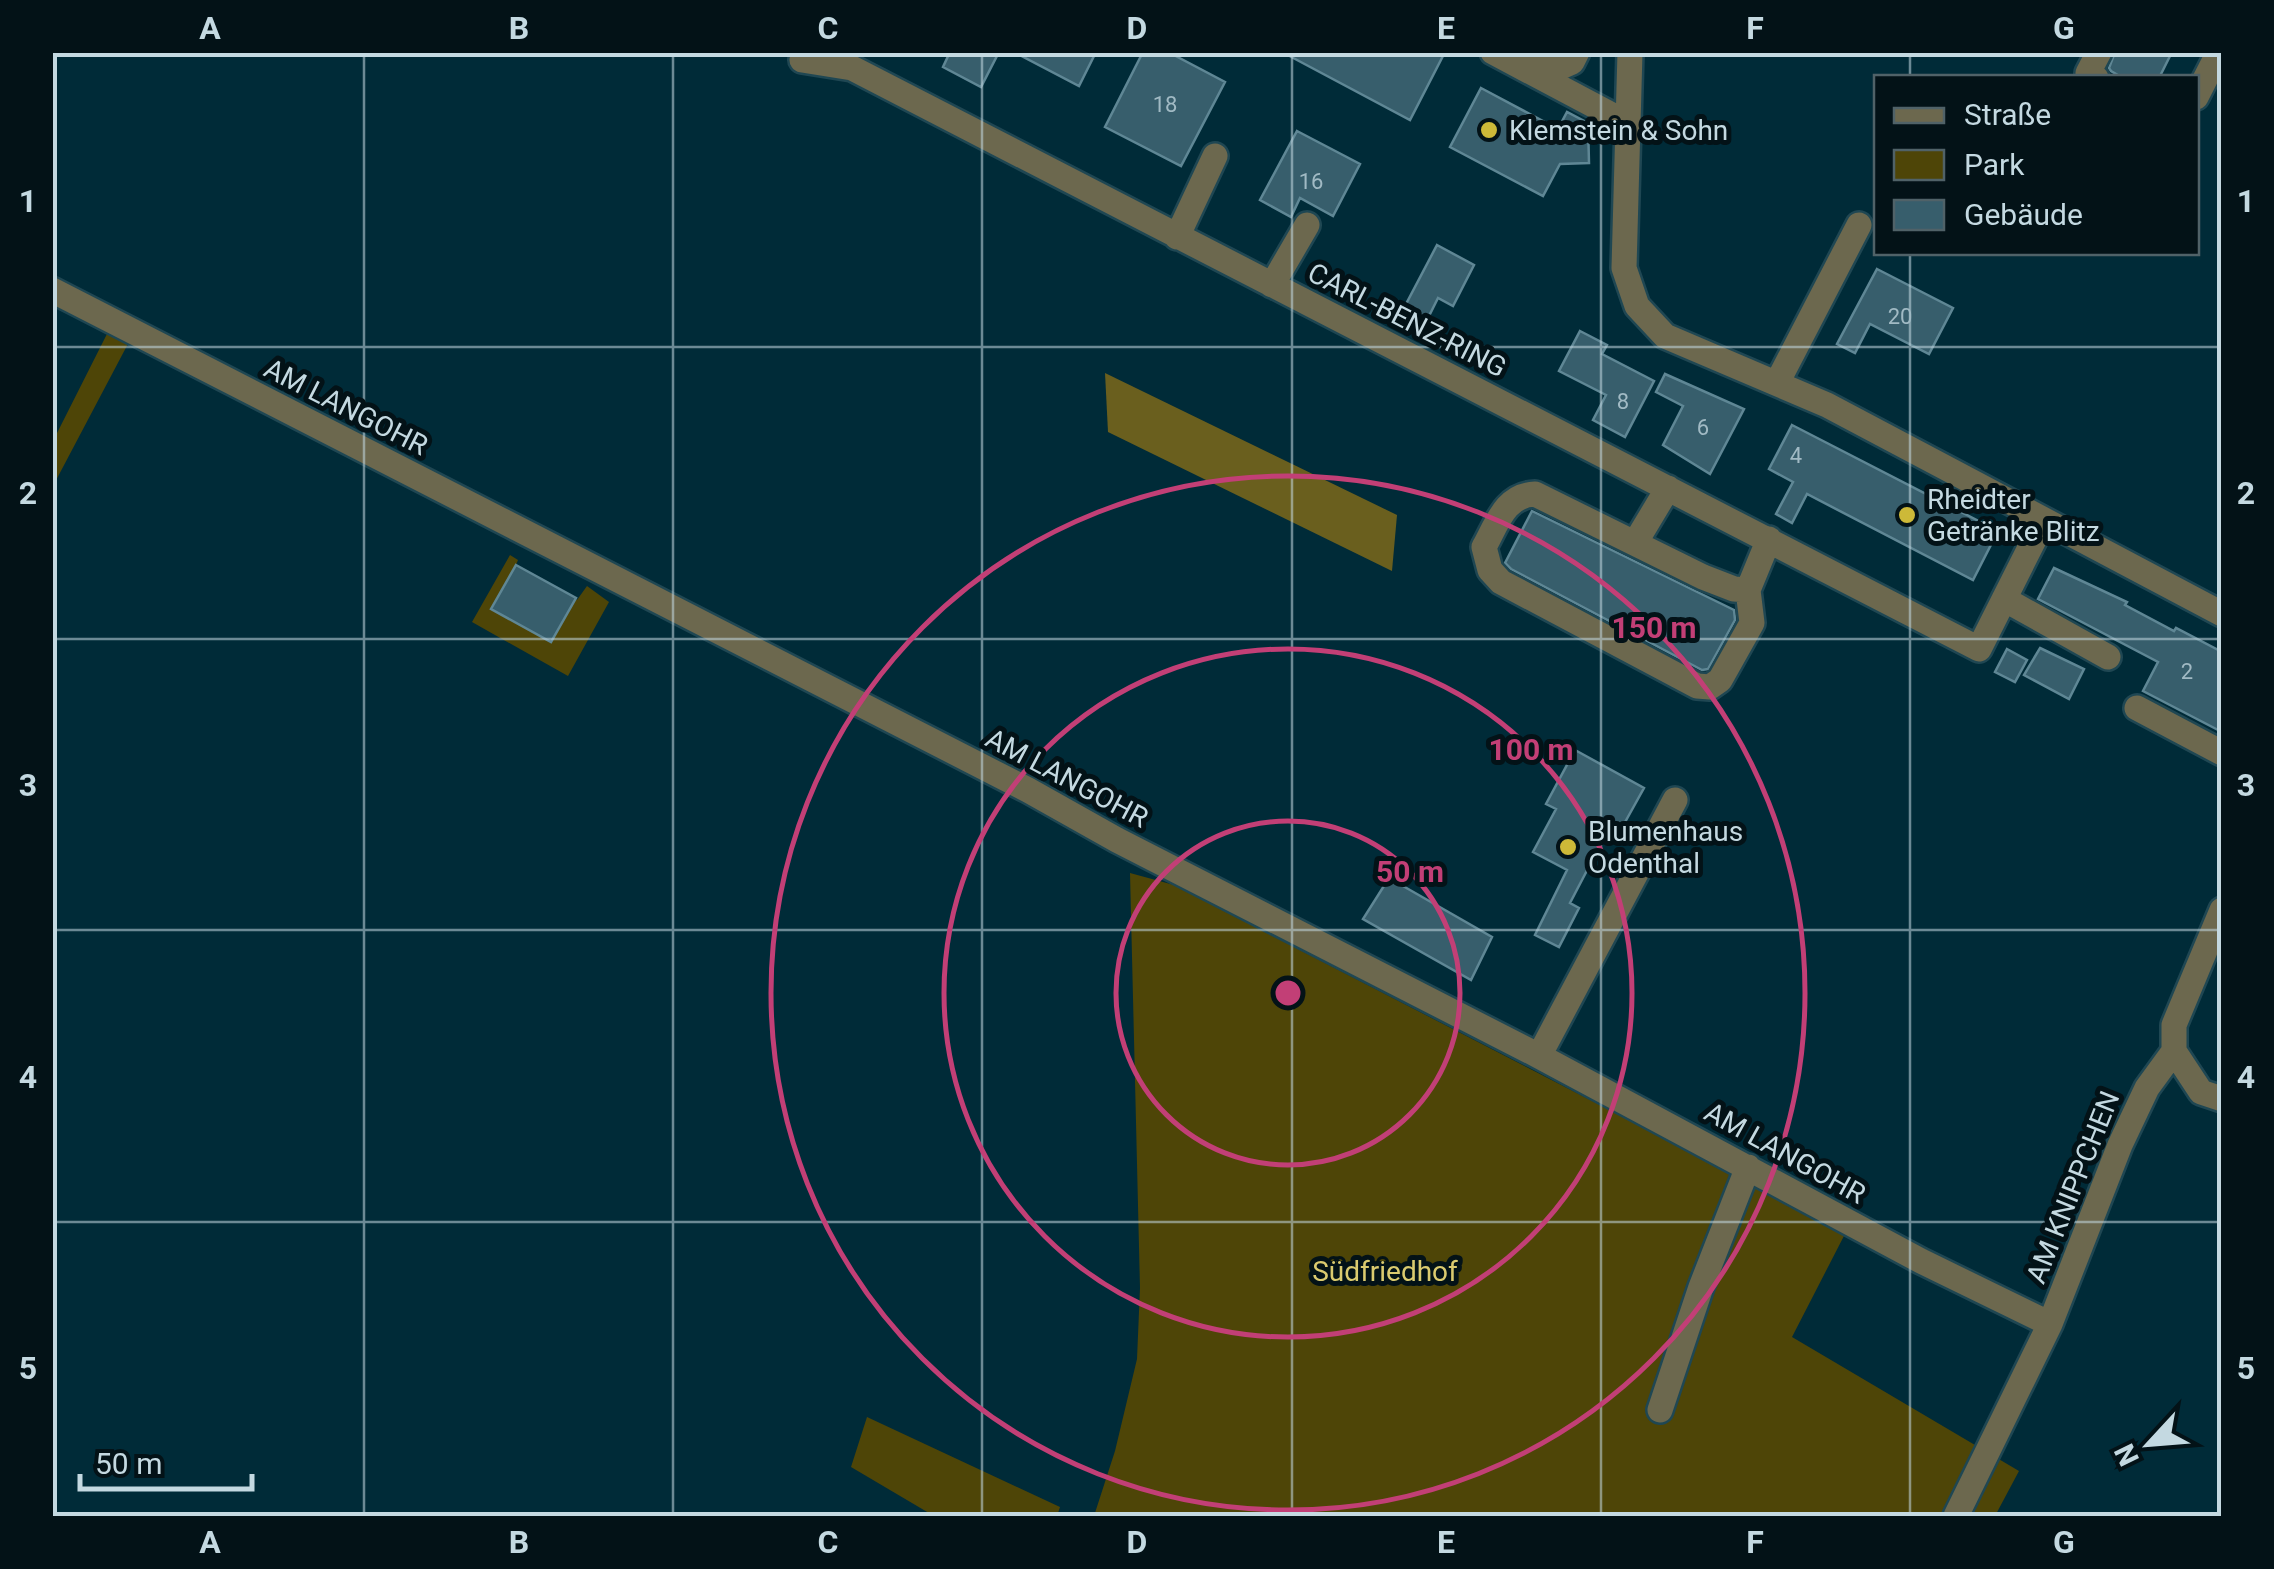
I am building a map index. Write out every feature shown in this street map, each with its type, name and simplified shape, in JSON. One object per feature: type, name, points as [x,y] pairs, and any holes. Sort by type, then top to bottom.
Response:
[{"type":"street","points":[[1493,52],[1627,124]]},
{"type":"street","points":[[1537,52],[1563,66],[1572,62],[1578,52]]},
{"type":"street","points":[[1630,52],[1623,246],[1629,288],[1637,306],[1664,336],[1827,405],[2222,614]]},
{"type":"street","points":[[2091,75],[2088,73],[2099,52]]},
{"type":"street","points":[[2199,90],[2220,52]]},
{"type":"street","name":"CARL-BENZ-RING","points":[[802,60],[852,68],[1978,649],[2004,599]]},
{"type":"street","points":[[1177,237],[1216,156]]},
{"type":"street","points":[[1272,285],[1307,225]]},
{"type":"street","points":[[1777,383],[1858,225]]},
{"type":"street","name":"AM LANGOHR","points":[[52,290],[1028,790],[1117,840],[1540,1056],[1921,1261],[2050,1324]]},
{"type":"street","points":[[1635,543],[1668,488]]},
{"type":"street","points":[[1748,590],[1703,577],[1534,494],[1522,494],[1510,501],[1484,547],[1490,570],[1501,582],[1697,686],[1710,686],[1720,680],[1752,623],[1748,590],[1769,539]]},
{"type":"street","points":[[2043,522],[2004,599],[2108,657]]},
{"type":"street","points":[[2137,708],[2222,753]]},
{"type":"street","points":[[1540,1056],[1675,800]]},
{"type":"street","name":"AM KNIPPCHEN","points":[[1956,1516],[2050,1324],[2120,1145],[2147,1088],[2174,1052],[2174,1025],[2222,910]]},
{"type":"street","points":[[2174,1052],[2201,1092],[2222,1099]]},
{"type":"street","points":[[1660,1410],[1701,1287],[1748,1167]]},
{"type":"green space","points":[[109,330],[130,340],[53,486],[53,441]]},
{"type":"green space","points":[[510,555],[518,560],[515,567],[577,600],[587,586],[609,602],[568,676],[472,622]]},
{"type":"green space","name":"Südfriedhof","points":[[1130,873],[1174,885],[1846,1232],[1792,1337],[2019,1471],[1995,1516],[1094,1516],[1115,1451],[1137,1359],[1140,1288]]},
{"type":"green space","points":[[867,1417],[1060,1507],[1057,1516],[934,1516],[851,1467]]},
{"type":"shaded area","points":[[1105,373],[1397,515],[1392,571],[1108,432]]},
{"type":"building","points":[[950,52],[999,52],[981,87],[943,67]]},
{"type":"building","points":[[1014,52],[1096,52],[1079,86]]},
{"type":"building","points":[[1143,52],[1168,52],[1225,82],[1181,166],[1105,127]]},
{"type":"building","points":[[1282,52],[1445,52],[1410,120]]},
{"type":"building","points":[[2115,52],[2172,52],[2160,75],[2118,75],[2109,68]]},
{"type":"building","points":[[1481,88],[1558,129],[1567,112],[1588,123],[1589,163],[1560,164],[1543,196],[1450,147]]},
{"type":"building","points":[[1297,131],[1360,164],[1333,216],[1300,198],[1291,217],[1260,200]]},
{"type":"building","points":[[1437,245],[1474,265],[1453,306],[1438,298],[1428,318],[1405,306]]},
{"type":"building","points":[[1877,269],[1953,308],[1929,354],[1870,324],[1855,353],[1837,344]]},
{"type":"building","points":[[1580,331],[1607,345],[1602,354],[1654,381],[1625,437],[1593,420],[1606,395],[1559,371]]},
{"type":"building","points":[[1665,374],[1744,409],[1710,474],[1663,445],[1683,406],[1656,392]]},
{"type":"building","name":"Rheidter Getränke Blitz","points":[[1792,425],[1998,531],[1973,580],[1807,494],[1792,523],[1776,514],[1793,482],[1769,469]]},
{"type":"building","points":[[1532,511],[1734,610],[1735,620],[1708,669],[1702,670],[1511,569],[1505,563]]},
{"type":"building","points":[[516,565],[576,598],[551,642],[491,609]]},
{"type":"building","points":[[2054,568],[2222,652],[2222,732],[2143,691],[2158,662],[2038,599]]},
{"type":"building","points":[[2040,648],[2084,669],[2069,699],[2024,675]]},
{"type":"building","points":[[2007,649],[2027,660],[2015,682],[1995,672]]},
{"type":"building","points":[[1575,750],[1644,788],[1614,842],[1605,836],[1570,903],[1579,908],[1559,947],[1535,935],[1567,870],[1533,852],[1556,809],[1546,804]]},
{"type":"building","points":[[1389,878],[1492,937],[1471,980],[1363,919]]},
{"type":"place","name":"Klemstein & Sohn","points":[[1489,130]]},
{"type":"place","name":"Rheidter Getränke Blitz","points":[[1907,515]]},
{"type":"place","name":"Blumenhaus Odenthal","points":[[1568,847]]}]
